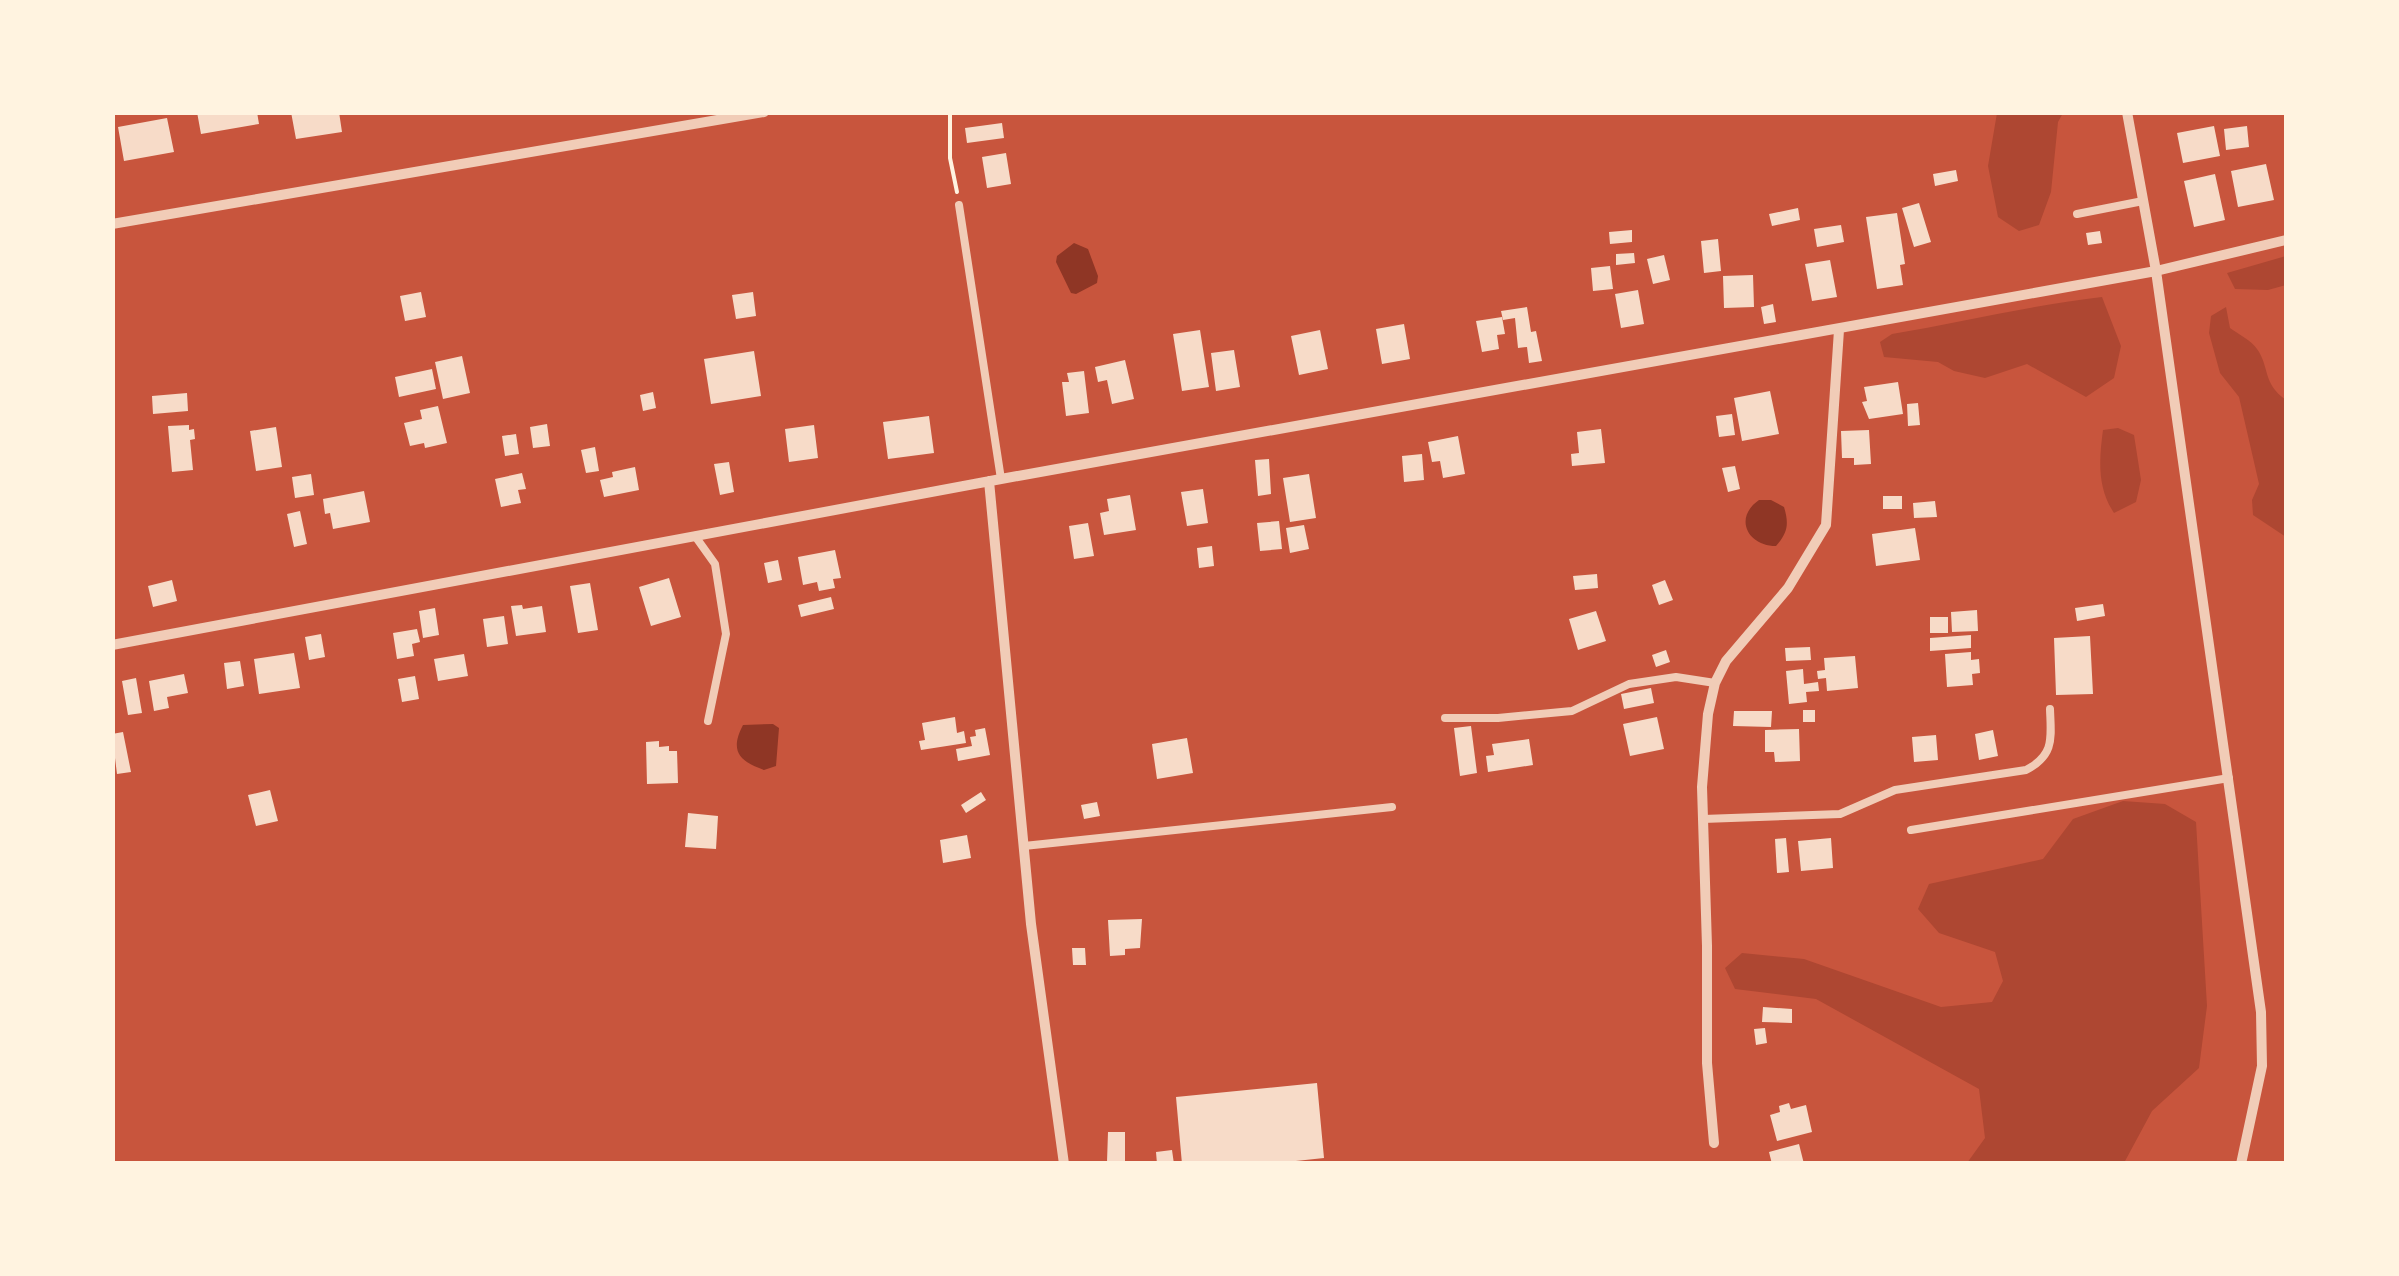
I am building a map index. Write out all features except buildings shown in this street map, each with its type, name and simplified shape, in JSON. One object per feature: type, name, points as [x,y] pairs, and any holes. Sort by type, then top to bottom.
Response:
[{"type":"street","points":[[112,224],[764,112]]},
{"type":"street","points":[[2126,112],[2156,271],[2261,1012],[2262,1066],[2242,1164]]},
{"type":"street","points":[[112,645],[995,480],[2156,271],[2286,240]]},
{"type":"street","points":[[1714,1143],[1707,1062],[1702,819],[1708,714],[1714,684],[1726,661],[1788,588],[1826,526],[1839,330]]},
{"type":"street","points":[[995,480],[1031,924],[1064,1164]]},
{"type":"lane","points":[[2077,214],[2143,201]]},
{"type":"lane","points":[[959,205],[995,480]]},
{"type":"lane","points":[[695,536],[715,564],[726,634],[708,721]]},
{"type":"lane","points":[[1445,718],[1572,711],[1629,684],[1676,676],[1714,684]]},
{"type":"lane","points":[[1702,819],[1840,814],[1895,790],[2026,770],[2042,762],[2048,750],[2050,709]]},
{"type":"lane","points":[[1911,830],[2229,778]]},
{"type":"lane","points":[[1024,846],[1392,807]]},
{"type":"path","points":[[950,112],[950,158],[959,205]]},
{"type":"shaded area","points":[[1997,113],[2063,113],[2058,122],[2051,192],[2039,225],[2019,231],[1998,217],[1988,166]]},
{"type":"shaded area","points":[[1074,243],[1088,249],[1098,276],[1097,283],[1076,294],[1071,293],[1056,262],[1057,256]]},
{"type":"shaded area","points":[[2286,256],[2286,285],[2268,290],[2235,289],[2227,273]]},
{"type":"shaded area","points":[[2102,297],[2121,346],[2114,378],[2086,397],[2027,364],[1985,378],[1954,371],[1938,362],[1884,357],[1880,342],[1892,334]]},
{"type":"shaded area","points":[[2226,307],[2230,328],[2257,349],[2273,387],[2286,400],[2286,537],[2253,515],[2252,500],[2259,484],[2239,397],[2220,373],[2209,333],[2211,316]]},
{"type":"shaded area","points":[[2118,428],[2134,435],[2141,480],[2136,502],[2114,513],[2102,483],[2101,452],[2103,430]]},
{"type":"shaded area","points":[[1759,500],[1771,500],[1784,507],[1786,528],[1776,546],[1758,541],[1747,530],[1747,515]]},
{"type":"shaded area","points":[[773,724],[779,728],[776,766],[764,770],[743,759],[737,742],[743,725]]},
{"type":"shaded area","points":[[2123,801],[2165,804],[2196,822],[2207,1006],[2199,1068],[2152,1111],[2124,1163],[1967,1163],[1985,1138],[1979,1089],[1816,999],[1735,989],[1725,968],[1742,953],[1804,959],[1941,1007],[1992,1002],[2003,981],[1995,952],[1939,933],[1918,909],[1929,884],[2043,859],[2073,819]]}]
